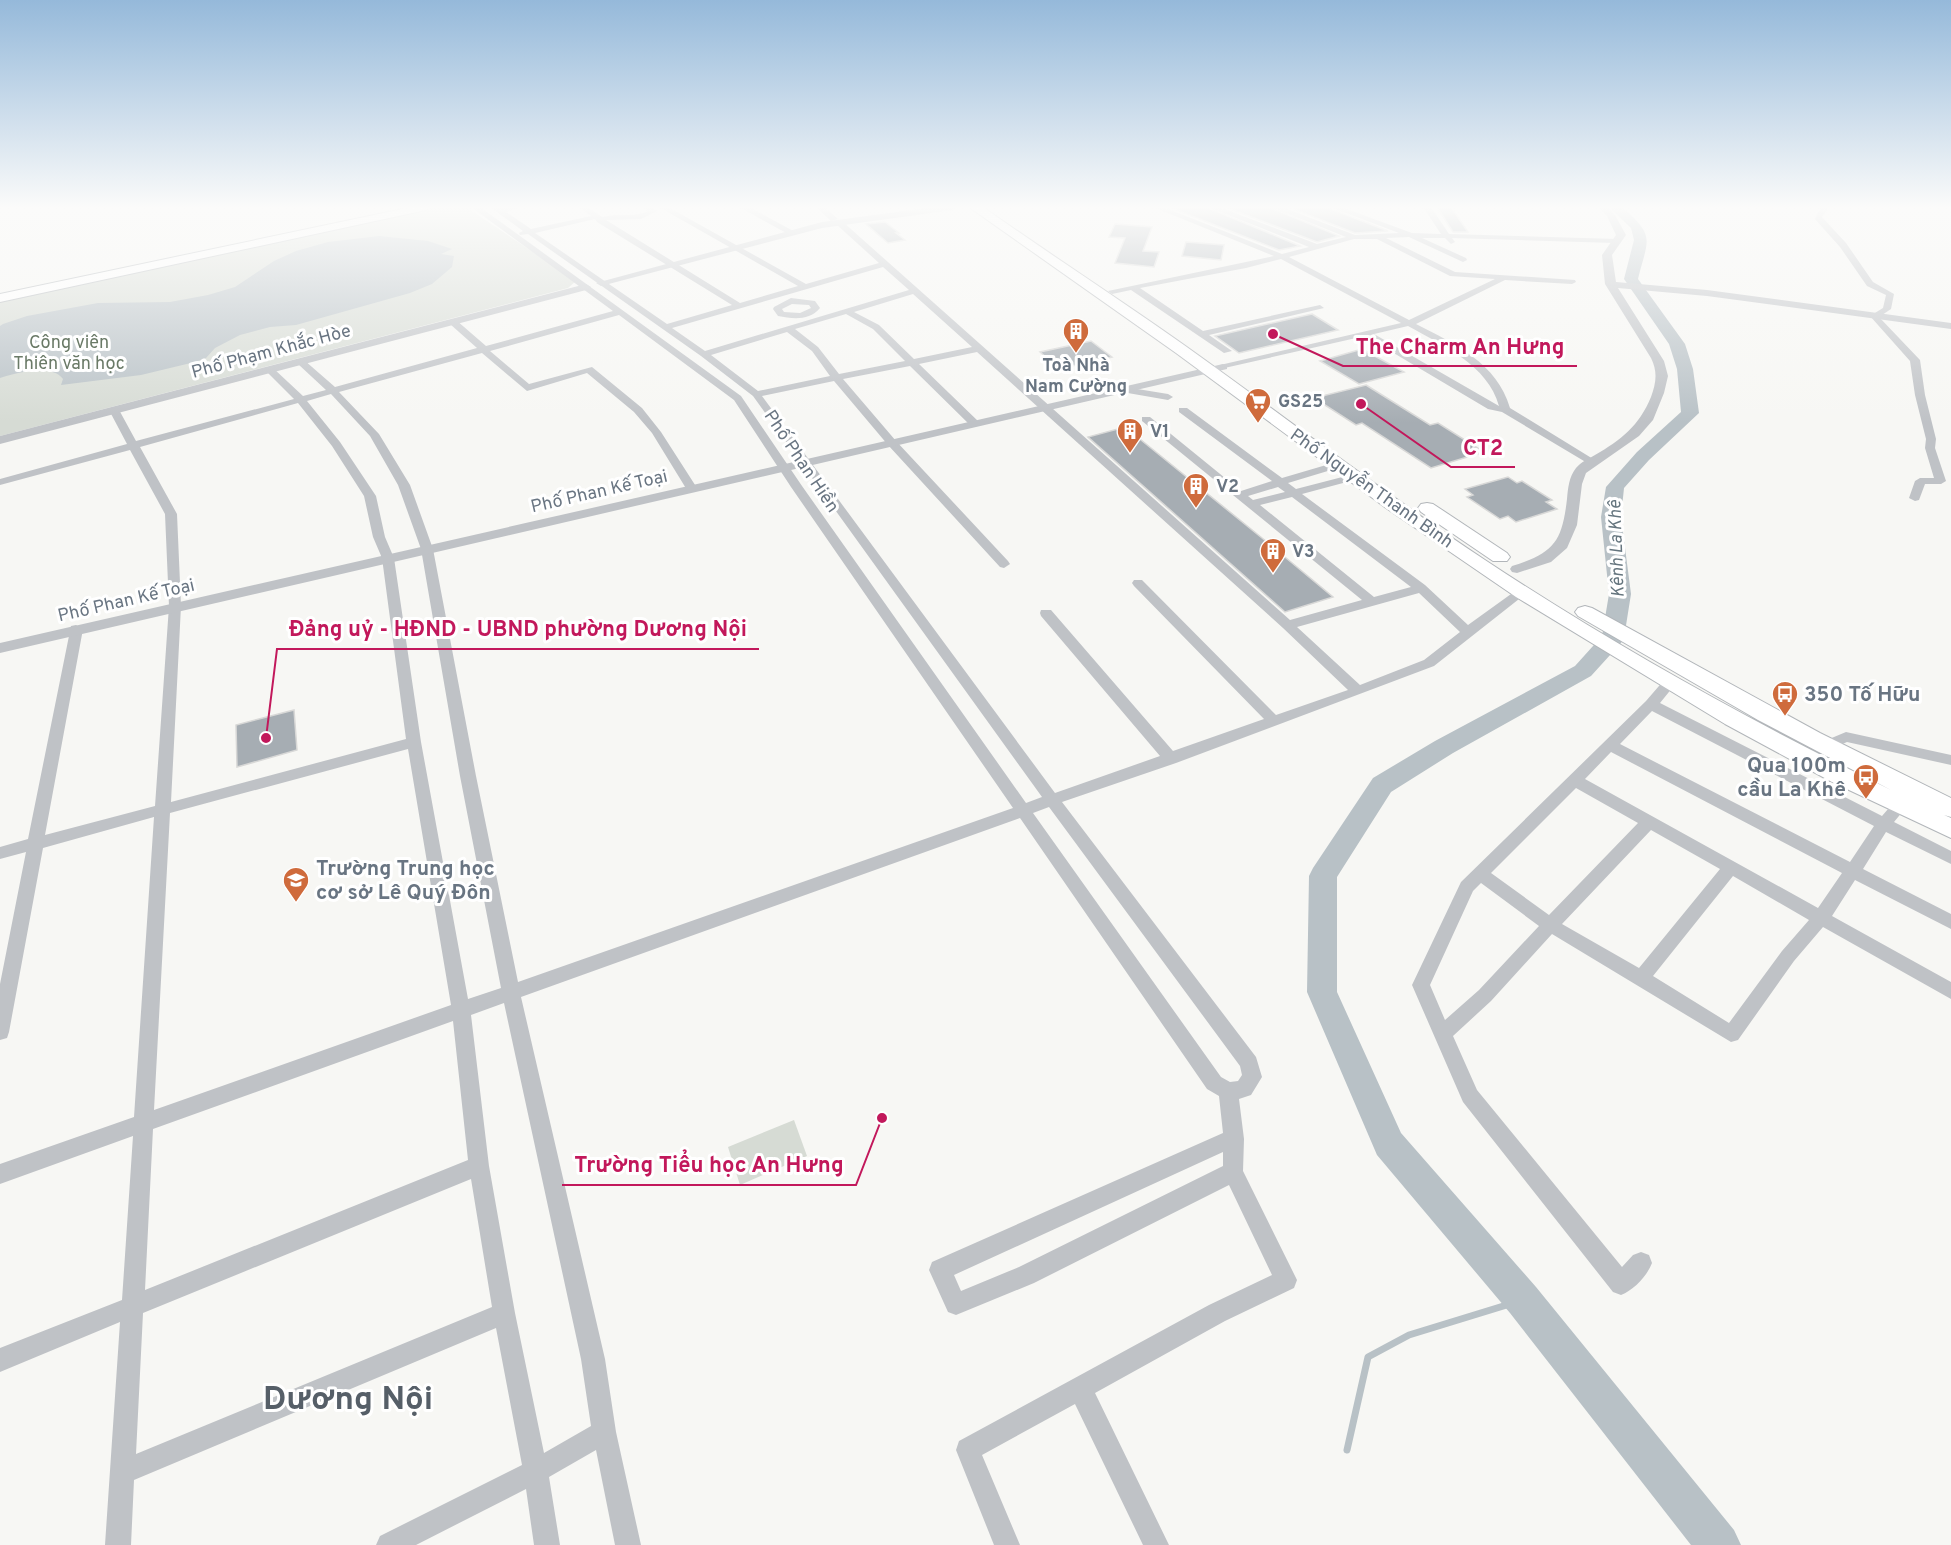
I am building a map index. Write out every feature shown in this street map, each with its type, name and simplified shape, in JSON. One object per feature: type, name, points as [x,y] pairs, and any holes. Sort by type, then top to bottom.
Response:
[{"type":"main road","points":[[0,291],[56,279]]},
{"type":"main road","points":[[0,298],[88,279]]},
{"type":"main road","name":"Phố Nguyễn Thanh Bình","points":[[1082,279],[1517,569],[1573,614]]},
{"type":"main road","name":"Phố Nguyễn Thanh Bình","points":[[1094,279],[1215,369],[1354,477],[1522,592],[1573,614]]},
{"type":"main road","points":[[1573,614],[1900,805],[1951,829]]},
{"type":"main road","points":[[1673,673],[1827,746],[1886,779],[1951,808]]},
{"type":"street","name":"Phố Phan Hiền","points":[[575,279],[738,398],[784,468],[1023,812],[1214,1083],[1228,1091],[1244,1089],[1252,1077],[1249,1063],[1053,801],[756,393],[596,279]]},
{"type":"street","points":[[601,283],[616,279]]},
{"type":"street","points":[[698,279],[740,306]]},
{"type":"street","points":[[792,279],[806,287]]},
{"type":"street","points":[[665,327],[833,279]]},
{"type":"street","points":[[901,279],[1288,625],[1358,691]]},
{"type":"street","points":[[1112,291],[1177,279]]},
{"type":"street","points":[[1326,279],[1454,348],[1489,374],[1501,395],[1505,410]]},
{"type":"street","points":[[1215,369],[1410,323],[1501,279]]},
{"type":"street","points":[[1522,279],[1572,282]]},
{"type":"street","points":[[1517,569],[1539,564],[1556,555],[1571,526],[1576,479],[1583,468],[1638,433],[1651,414],[1662,381],[1662,373],[1656,356],[1619,302],[1613,279]]},
{"type":"street","points":[[1866,279],[1870,284],[1890,294],[1887,309],[1874,316]]},
{"type":"street","name":"Phố Phạm Khắc Hòe","points":[[0,440],[586,287],[597,288],[601,286],[601,283]]},
{"type":"street","points":[[1615,285],[1951,326]]},
{"type":"street","points":[[1134,288],[1227,351]]},
{"type":"street","points":[[704,354],[914,291]]},
{"type":"street","points":[[776,295],[787,303]]},
{"type":"street","points":[[803,301],[812,303],[816,308],[806,315],[790,316],[781,314],[777,309],[787,303],[803,301]]},
{"type":"street","points":[[1201,334],[1320,308]]},
{"type":"street","points":[[846,311],[876,327],[975,424]]},
{"type":"street","points":[[0,482],[621,312]]},
{"type":"street","points":[[806,315],[818,320]]},
{"type":"street","points":[[1874,316],[1916,360],[1920,395],[1931,439],[1930,448],[1941,481],[1920,481],[1916,498]]},
{"type":"street","points":[[453,322],[527,388],[589,369],[638,410],[656,432],[691,488]]},
{"type":"street","points":[[789,329],[816,349],[836,377],[892,443],[1005,564]]},
{"type":"street","points":[[1366,333],[1492,407],[1505,410],[1593,462]]},
{"type":"street","points":[[756,393],[978,349]]},
{"type":"street","points":[[301,362],[333,391],[374,434],[404,485],[428,549],[468,776],[511,993],[593,1359],[604,1432],[628,1545]]},
{"type":"street","name":"Phố Phan Kế Toại","points":[[0,648],[1215,369]]},
{"type":"street","points":[[270,370],[301,400],[336,444],[370,496],[379,537],[388,558],[414,742],[461,1011],[479,1166],[504,1313],[536,1471],[547,1545]]},
{"type":"street","points":[[114,410],[171,514],[175,606],[118,1545]]},
{"type":"street","points":[[1183,410],[1421,588],[1468,632]]},
{"type":"street","points":[[1146,419],[1372,602]]},
{"type":"street","points":[[1239,495],[1337,465]]},
{"type":"street","points":[[1939,473],[1951,477]]},
{"type":"street","points":[[1252,504],[1354,477]]},
{"type":"street","points":[[1138,583],[1274,722]]},
{"type":"street","points":[[1288,625],[1421,588]]},
{"type":"street","points":[[0,1174],[1358,691],[1429,663],[1522,592]]},
{"type":"street","points":[[1046,613],[1171,759]]},
{"type":"street","points":[[0,1032],[76,629]]},
{"type":"street","points":[[1641,1263],[1621,1284],[1470,1096],[1420,984],[1467,887],[1482,875],[1651,704],[1673,673]]},
{"type":"street","points":[[1651,704],[1951,858]]},
{"type":"street","points":[[1827,746],[1846,737],[1951,760]]},
{"type":"street","points":[[0,853],[414,742]]},
{"type":"street","points":[[1610,745],[1951,922]]},
{"type":"street","points":[[1575,780],[1951,991]]},
{"type":"street","points":[[1482,875],[1550,925],[1731,1034],[1788,956],[1821,918],[1883,825],[1900,805]]},
{"type":"street","points":[[1442,1033],[1463,1018],[1626,848],[1649,821]]},
{"type":"street","points":[[1641,978],[1731,867]]},
{"type":"street","points":[[1007,1545],[968,1450],[1217,1313],[1286,1280],[1233,1172],[1234,1139],[1228,1091]]},
{"type":"street","points":[[1233,1172],[1026,1275],[956,1304],[940,1270],[1212,1146],[1234,1139]]},
{"type":"street","points":[[0,1360],[479,1166]]},
{"type":"street","points":[[123,1472],[504,1313]]},
{"type":"street","points":[[1080,1389],[1156,1545]]},
{"type":"street","points":[[389,1545],[536,1471],[604,1432]]},
{"type":"green space","name":"Công viên Thiên văn học","points":[[101,279],[573,279],[576,281],[568,288],[0,436],[0,301]]},
{"type":"green space","points":[[794,1120],[807,1156],[740,1185],[728,1147]]},
{"type":"shaded area","points":[[247,279],[438,279],[432,284],[410,293],[296,325],[270,327],[240,335],[215,348],[206,358],[141,375],[61,385],[63,379],[58,374],[42,370],[0,378],[0,326],[3,324],[27,316],[98,303],[170,302],[235,287]]},
{"type":"building","points":[[1312,314],[1338,330],[1239,353],[1215,336]]},
{"type":"building","name":"Toà Nhà Nam Cường","points":[[1091,341],[1112,357],[1059,369],[1040,352]]},
{"type":"building","points":[[1362,349],[1404,372],[1359,384],[1320,361]]},
{"type":"building","points":[[1366,385],[1430,425],[1438,423],[1484,452],[1431,468],[1362,423],[1356,425],[1314,398]]},
{"type":"building","points":[[1125,427],[1333,597],[1285,612],[1088,437]]},
{"type":"building","points":[[1508,477],[1517,483],[1522,481],[1552,500],[1546,502],[1557,509],[1516,522],[1508,516],[1500,519],[1467,497],[1473,495],[1465,489]]},
{"type":"building","points":[[294,710],[297,750],[237,767],[236,725]]},
{"type":"waterway","name":"Kênh La Khê","points":[[1631,279],[1677,344],[1685,369],[1690,413],[1643,456],[1615,487],[1611,517],[1620,594],[1613,638],[1583,671],[1444,747],[1382,785],[1323,876],[1322,992],[1389,1144],[1523,1300],[1719,1545]]},
{"type":"waterway","points":[[1347,1450],[1368,1357],[1409,1335],[1523,1300]]},
{"type":"place","name":"The Charm An Hưng","points":[[1273,334]]},
{"type":"place","name":"Toà Nhà Nam Cường","points":[[1076,354]]},
{"type":"place","name":"CT2","points":[[1361,404]]},
{"type":"place","name":"GS25","points":[[1258,424]]},
{"type":"place","name":"V1","points":[[1130,454]]},
{"type":"place","name":"V2","points":[[1196,509]]},
{"type":"place","name":"V3","points":[[1273,574]]},
{"type":"place","name":"350 Tố Hữu","points":[[1785,717]]},
{"type":"place","name":"Đảng uỷ - HĐND - UBND phường Dương Nội","points":[[266,738]]},
{"type":"place","name":"Qua 100m cầu La Khê","points":[[1866,800]]},
{"type":"place","name":"Trường Trung học cơ sở Lê Quý Đôn","points":[[296,903]]},
{"type":"place","name":"Trường Tiểu học An Hưng","points":[[882,1118]]},
{"type":"district","name":"Dương Nội","points":[[348,1397]]}]
